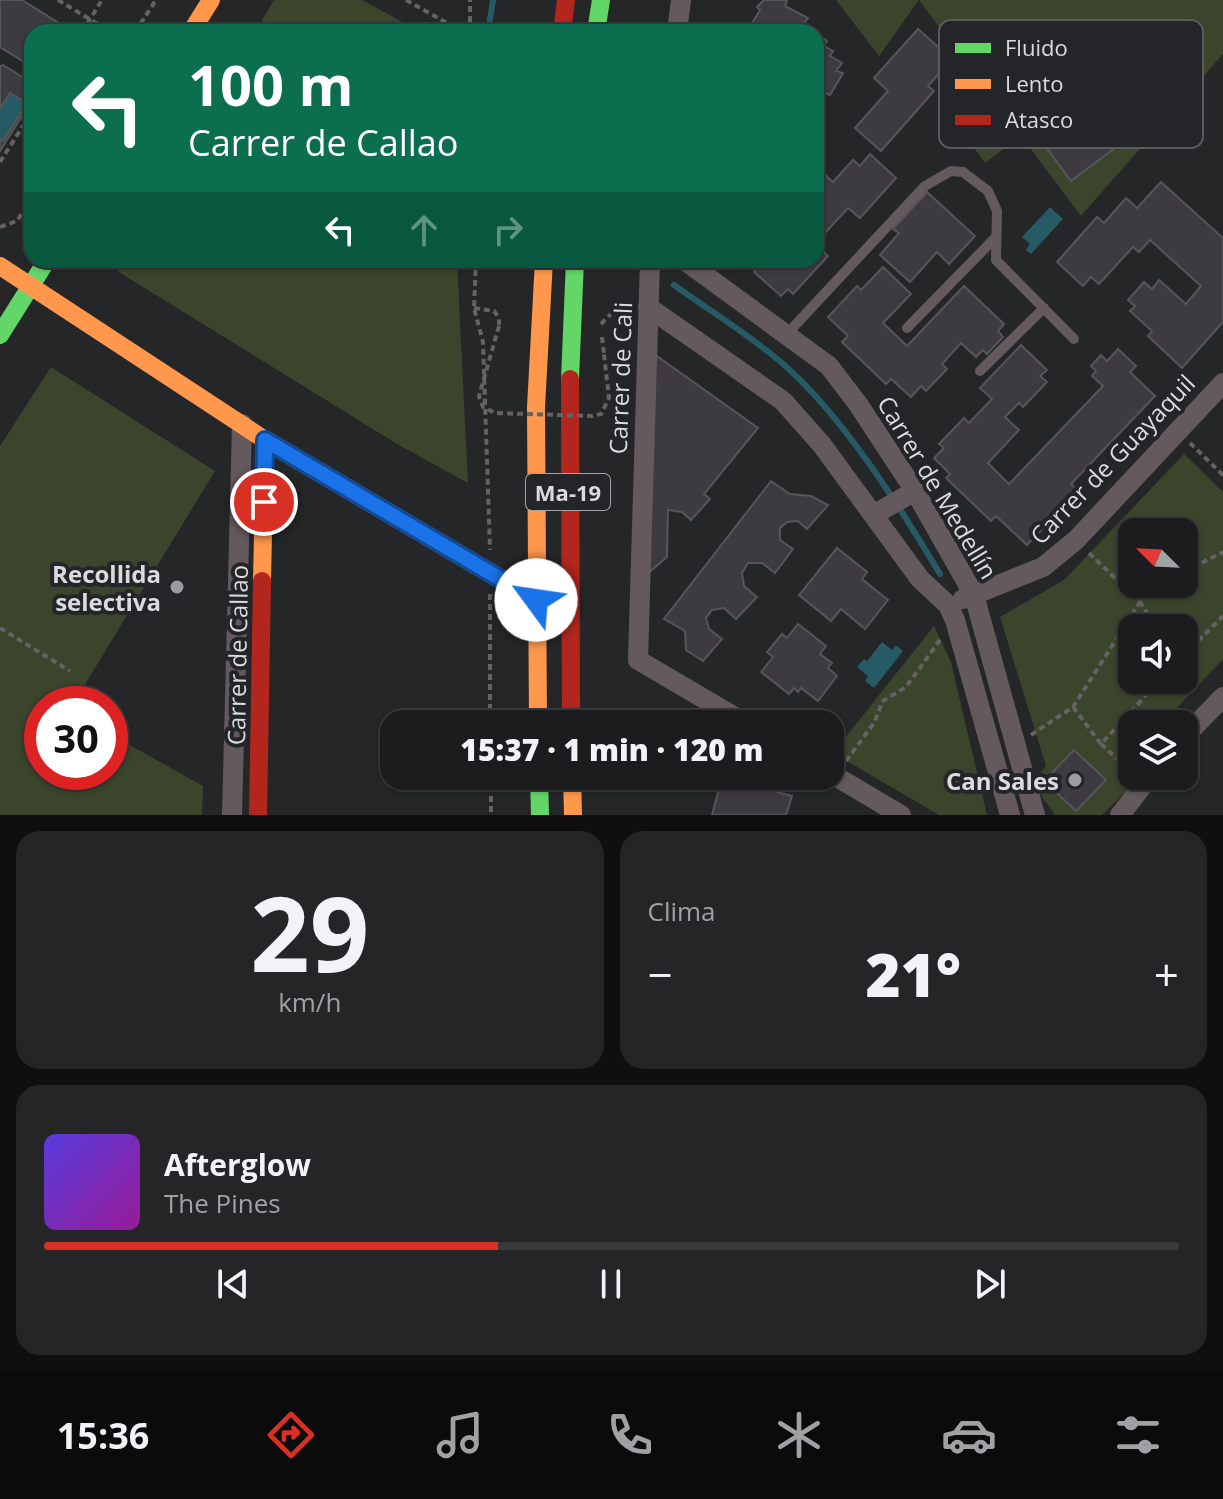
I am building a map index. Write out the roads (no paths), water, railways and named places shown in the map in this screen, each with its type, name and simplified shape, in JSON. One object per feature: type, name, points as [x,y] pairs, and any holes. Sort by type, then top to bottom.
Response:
[{"type":"main road","points":[[196,24],[211,0]]},
{"type":"main road","points":[[563,24],[566,0]]},
{"type":"main road","points":[[597,24],[601,0]]},
{"type":"main road","points":[[0,266],[265,440]]},
{"type":"main road","points":[[0,335],[42,268]]},
{"type":"main road","name":"Ma-19","points":[[538,710],[536,407],[544,268]]},
{"type":"main road","name":"Ma-19","points":[[571,710],[568,413],[575,268]]},
{"type":"main road","name":"Carrer de Callao","points":[[258,815],[265,440]]},
{"type":"main road","points":[[539,790],[540,815]]},
{"type":"main road","points":[[572,790],[573,815]]},
{"type":"street","points":[[678,24],[681,0]]},
{"type":"street","name":"Carrer de Cali","points":[[650,268],[638,660],[723,710]]},
{"type":"street","name":"Carrer de Medellín","points":[[695,268],[829,366],[915,491],[974,595],[1035,815]]},
{"type":"street","points":[[648,307],[783,401],[822,445],[920,579],[951,612],[1010,815]]},
{"type":"street","name":"Carrer de Guayaquil","points":[[951,612],[974,595],[1043,567],[1076,540],[1223,383]]},
{"type":"street","points":[[232,815],[242,424]]},
{"type":"street","points":[[265,440],[536,600]]},
{"type":"street","points":[[875,514],[915,491]]},
{"type":"street","points":[[1198,723],[1223,697]]},
{"type":"street","points":[[844,781],[901,815]]},
{"type":"street","points":[[1120,815],[1139,790]]},
{"type":"lane","points":[[786,335],[925,186],[951,171],[963,172],[988,191],[997,211],[996,260],[1074,339]]},
{"type":"lane","points":[[907,328],[995,238]]},
{"type":"lane","points":[[980,371],[1044,308]]},
{"type":"water","points":[[10,93],[24,101],[24,108],[3,141],[0,139],[0,109]]},
{"type":"water","points":[[1050,207],[1063,219],[1031,254],[1026,250],[1030,244],[1022,237]]},
{"type":"water","points":[[882,642],[892,650],[896,645],[903,651],[874,688],[865,681],[868,676],[857,667],[864,659],[867,661]]},
{"type":"waterway","points":[[489,24],[493,0]]},
{"type":"waterway","points":[[674,285],[757,343],[805,385],[869,463],[940,574]]},
{"type":"place","name":"Recollida selectiva","points":[[177,587]]},
{"type":"place","name":"Can Sales","points":[[1075,780]]}]
